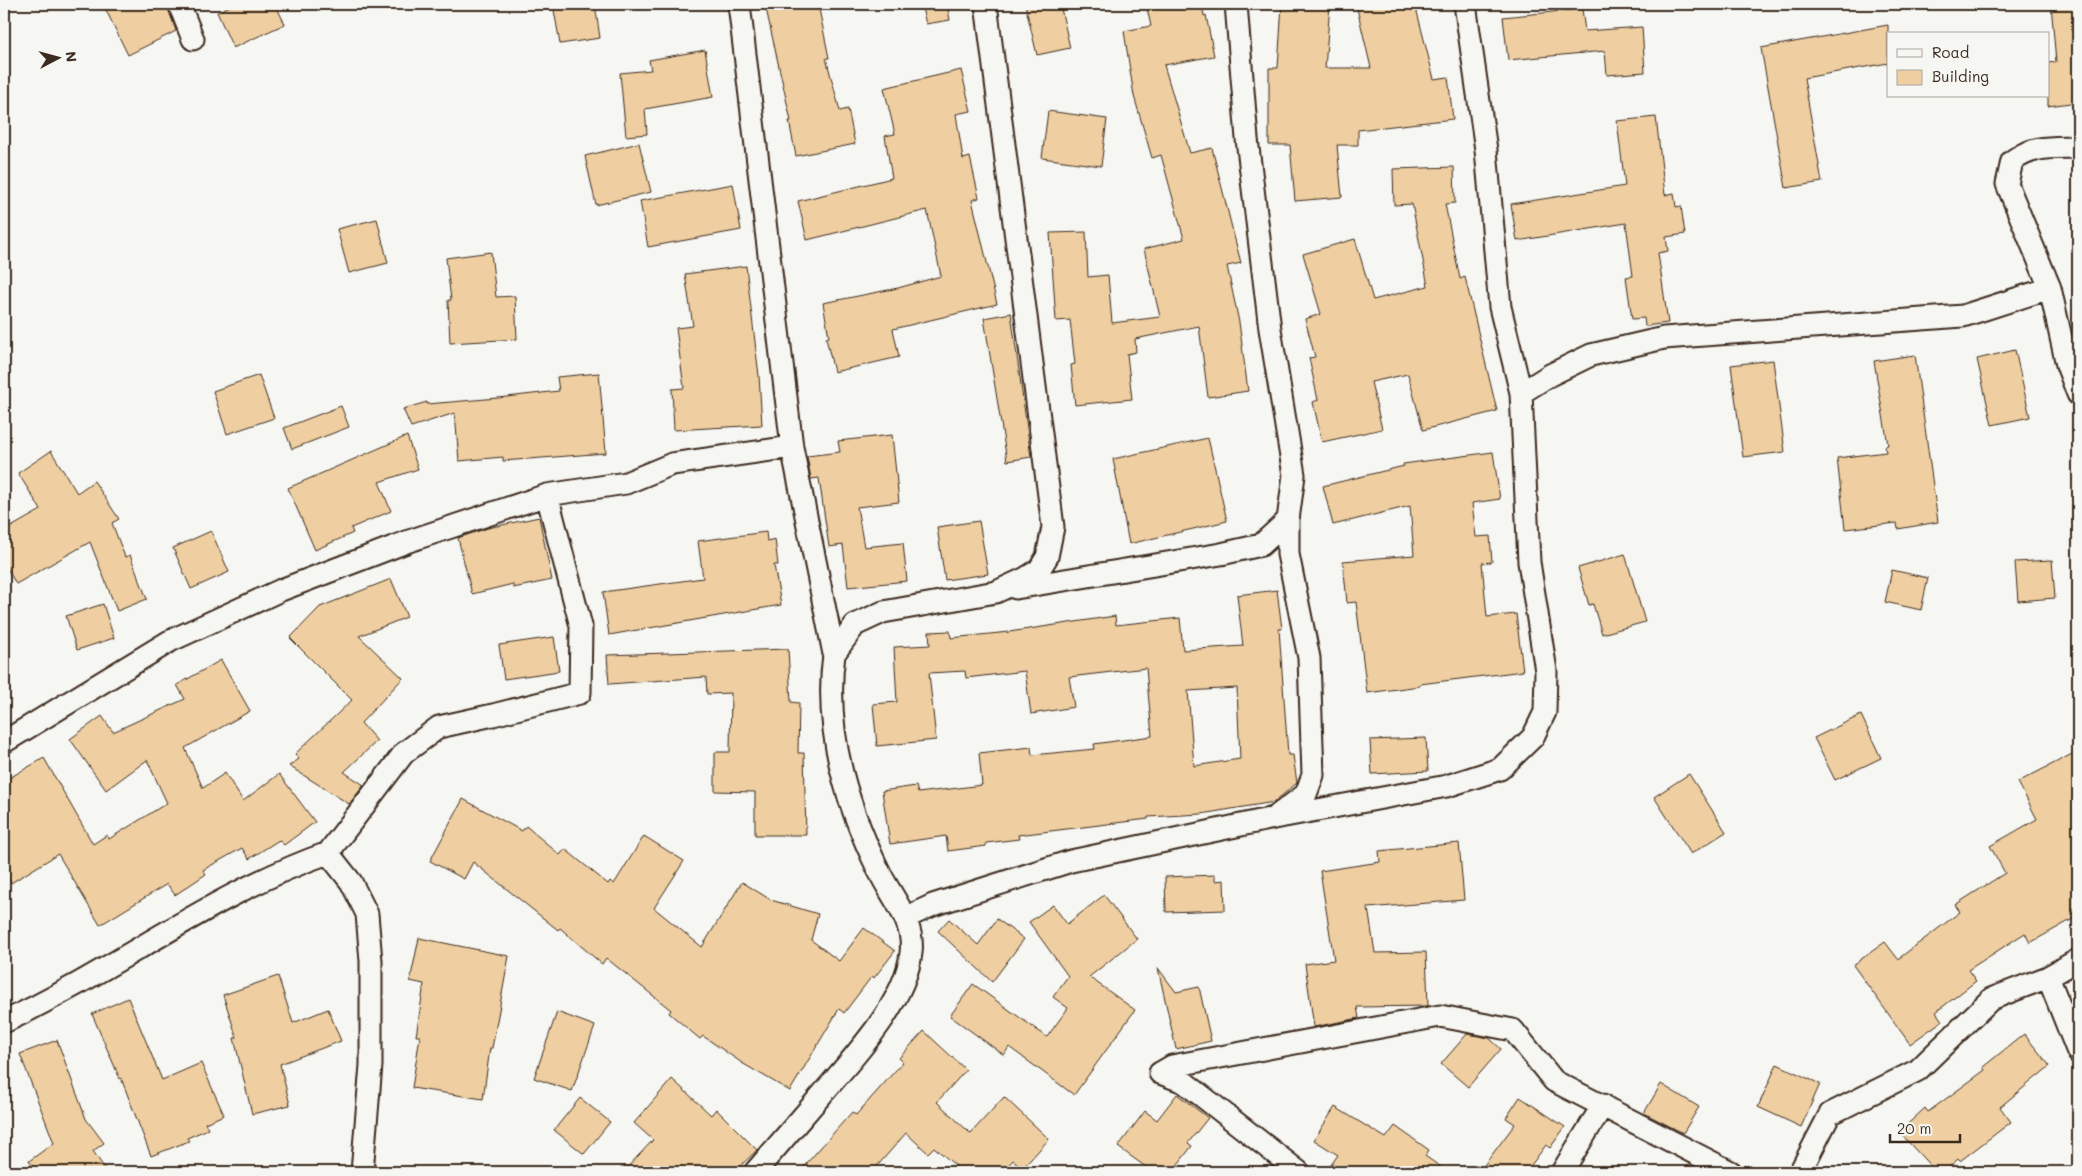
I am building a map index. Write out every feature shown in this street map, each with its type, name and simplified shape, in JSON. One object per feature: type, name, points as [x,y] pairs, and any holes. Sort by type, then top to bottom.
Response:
[{"type":"street","points":[[179,4],[193,39]]},
{"type":"street","points":[[738,4],[792,448],[834,654],[830,687],[839,769],[856,821],[880,874],[906,918],[912,951],[907,972],[887,1014],[868,1040],[755,1172]]},
{"type":"street","points":[[986,4],[1015,244],[1053,527],[1047,557],[1039,570],[996,592]]},
{"type":"street","points":[[1236,4],[1247,139],[1270,329],[1294,475],[1288,520],[1288,554],[1309,658],[1313,775],[1306,794],[1274,818]]},
{"type":"street","points":[[906,918],[933,905],[1071,861],[1274,818],[1447,786],[1500,769],[1533,737],[1545,712],[1546,671],[1529,562],[1521,393],[1500,307],[1486,150],[1465,4]]},
{"type":"street","points":[[2078,147],[2034,149],[2023,153],[2012,161],[2007,184],[2050,288],[2078,394]]},
{"type":"street","points":[[1521,393],[1550,375],[1591,355],[1664,338],[1963,316],[2050,288]]},
{"type":"street","points":[[4,742],[170,641],[281,590],[409,541],[546,495],[626,483],[672,464],[792,448]]},
{"type":"street","points":[[4,1022],[49,1000],[210,907],[309,860],[328,853],[404,753],[439,726],[493,715],[580,693],[581,626],[546,495]]},
{"type":"street","points":[[834,654],[855,626],[883,612],[1152,567],[1253,547],[1261,545],[1288,520]]},
{"type":"street","points":[[328,853],[351,882],[367,914],[371,961],[371,1065],[362,1172]]},
{"type":"street","points":[[1800,1172],[1830,1114],[1918,1070],[1991,999],[2048,977],[2078,960]]},
{"type":"street","points":[[2048,977],[2078,1052]]},
{"type":"street","points":[[1299,1172],[1184,1082],[1160,1073],[1172,1066],[1440,1016],[1513,1030],[1554,1081],[1603,1104],[1730,1172]]},
{"type":"street","points":[[1562,1172],[1603,1104]]},
{"type":"building","points":[[103,4],[167,4],[176,31],[128,55]]},
{"type":"building","points":[[234,4],[275,4],[285,24],[233,48],[217,12]]},
{"type":"building","points":[[553,4],[595,4],[600,38],[560,44]]},
{"type":"building","points":[[765,4],[818,4],[829,58],[826,58],[840,111],[848,109],[855,144],[796,156],[789,121],[791,121]]},
{"type":"building","points":[[921,4],[947,4],[950,20],[926,24]]},
{"type":"building","points":[[1025,4],[1060,4],[1070,48],[1037,55]]},
{"type":"building","points":[[1146,4],[1202,4],[1204,16],[1206,15],[1214,56],[1164,65],[1190,153],[1212,148],[1241,263],[1227,266],[1239,322],[1248,391],[1208,397],[1199,326],[1135,339],[1136,352],[1127,354],[1132,399],[1075,405],[1071,365],[1075,364],[1070,320],[1056,321],[1050,233],[1086,232],[1088,277],[1108,275],[1112,323],[1160,317],[1144,249],[1184,239],[1161,155],[1152,158],[1134,96],[1124,31],[1151,26]]},
{"type":"building","points":[[1282,4],[1330,4],[1325,68],[1371,68],[1356,4],[1415,4],[1434,79],[1448,77],[1453,119],[1358,130],[1358,145],[1337,145],[1342,197],[1295,201],[1290,145],[1269,145],[1269,68],[1278,68]]},
{"type":"building","points":[[2051,4],[2078,4],[2078,102],[2048,106],[2048,98],[2050,98],[2050,63],[2056,62]]},
{"type":"building","points":[[1582,9],[1585,31],[1642,27],[1645,72],[1607,75],[1605,51],[1508,60],[1503,17]]},
{"type":"building","points":[[1888,25],[1887,63],[1804,78],[1822,182],[1786,188],[1761,48]]},
{"type":"building","points":[[705,50],[713,97],[645,109],[647,134],[626,136],[620,73],[651,70],[649,60]]},
{"type":"building","points":[[961,70],[971,111],[956,114],[963,159],[970,157],[979,198],[972,200],[997,304],[893,329],[899,357],[834,372],[826,338],[829,337],[823,303],[898,288],[941,276],[927,210],[807,240],[798,201],[892,178],[885,136],[895,134],[884,88]]},
{"type":"building","points":[[1048,111],[1107,119],[1101,166],[1042,158]]},
{"type":"building","points":[[1656,117],[1665,195],[1674,193],[1676,207],[1681,206],[1685,234],[1666,237],[1668,251],[1658,253],[1668,323],[1645,326],[1644,318],[1632,319],[1626,277],[1633,276],[1626,223],[1517,241],[1511,204],[1625,186],[1617,121]]},
{"type":"building","points":[[639,143],[651,192],[596,205],[585,156]]},
{"type":"building","points":[[1454,167],[1455,203],[1445,204],[1460,279],[1465,277],[1497,411],[1423,430],[1408,374],[1371,382],[1382,429],[1322,442],[1313,402],[1318,400],[1309,358],[1315,357],[1305,319],[1321,314],[1303,254],[1355,239],[1373,300],[1428,286],[1412,204],[1394,205],[1393,169]]},
{"type":"building","points":[[733,184],[741,230],[648,247],[640,201]]},
{"type":"building","points":[[377,219],[388,263],[349,273],[337,229]]},
{"type":"building","points":[[491,252],[496,297],[515,296],[517,339],[450,343],[448,300],[451,300],[446,258]]},
{"type":"building","points":[[746,266],[759,376],[762,425],[674,430],[672,389],[684,388],[676,328],[693,326],[685,274]]},
{"type":"building","points":[[1011,313],[1031,457],[1007,461],[984,318]]},
{"type":"building","points":[[2015,350],[2030,417],[1992,425],[1977,359]]},
{"type":"building","points":[[1915,355],[1938,522],[1898,529],[1897,523],[1845,529],[1837,458],[1886,452],[1885,446],[1888,445],[1874,361]]},
{"type":"building","points":[[1773,360],[1785,452],[1743,457],[1731,365]]},
{"type":"building","points":[[599,373],[606,453],[503,461],[503,457],[459,461],[455,413],[411,427],[403,409],[427,402],[427,404],[559,391],[557,377]]},
{"type":"building","points":[[259,375],[274,418],[227,434],[213,391]]},
{"type":"building","points":[[341,406],[349,427],[292,449],[284,428]]},
{"type":"building","points":[[892,435],[899,502],[857,507],[864,547],[903,543],[907,581],[848,587],[843,545],[829,547],[819,478],[811,479],[807,456],[840,452],[838,441]]},
{"type":"building","points":[[407,436],[418,469],[379,482],[391,511],[351,528],[353,533],[315,550],[288,488]]},
{"type":"building","points":[[1208,438],[1227,521],[1129,544],[1113,459]]},
{"type":"building","points":[[51,451],[77,493],[94,481],[119,519],[112,523],[125,557],[130,555],[147,599],[117,611],[90,542],[16,584],[4,563],[4,531],[41,510],[18,473]]},
{"type":"building","points":[[1493,452],[1500,499],[1472,503],[1476,537],[1490,536],[1492,562],[1482,563],[1487,617],[1516,614],[1523,671],[1420,684],[1420,686],[1367,693],[1356,602],[1347,603],[1343,561],[1414,555],[1410,506],[1333,525],[1323,486],[1404,466],[1403,464]]},
{"type":"building","points":[[539,517],[552,580],[513,588],[513,584],[472,594],[458,538],[488,528]]},
{"type":"building","points":[[979,521],[988,574],[945,580],[937,527]]},
{"type":"building","points":[[211,531],[229,572],[191,589],[173,548]]},
{"type":"building","points":[[766,532],[767,541],[775,539],[778,565],[774,565],[781,605],[609,635],[603,592],[703,578],[698,541]]},
{"type":"building","points":[[1625,554],[1645,622],[1602,634],[1593,604],[1589,605],[1578,568]]},
{"type":"building","points":[[2052,560],[2055,598],[2018,601],[2015,562]]},
{"type":"building","points":[[1892,570],[1928,578],[1921,610],[1885,602]]},
{"type":"building","points":[[391,579],[407,617],[359,636],[403,678],[361,723],[377,741],[344,772],[364,785],[349,804],[289,766],[299,759],[295,754],[352,700],[290,638],[320,607]]},
{"type":"building","points":[[1277,590],[1282,629],[1279,629],[1288,755],[1293,755],[1297,783],[1274,802],[1201,814],[1148,817],[1148,819],[1018,835],[1019,839],[986,843],[986,846],[948,851],[946,836],[890,844],[882,791],[916,786],[918,793],[982,785],[979,753],[1031,747],[1032,755],[1095,749],[1094,744],[1152,736],[1146,668],[1069,677],[1074,707],[1031,714],[1025,671],[966,678],[965,671],[929,673],[936,740],[877,746],[873,704],[897,702],[894,647],[930,645],[929,632],[950,631],[951,638],[1009,632],[1115,616],[1116,625],[1180,618],[1183,650],[1243,646],[1237,595]],"holes":[[[1237,688],[1240,759],[1194,766],[1188,691]]]},
{"type":"building","points":[[103,604],[114,638],[77,650],[66,616]]},
{"type":"building","points":[[554,637],[559,671],[504,679],[499,645]]},
{"type":"building","points":[[788,649],[791,702],[799,703],[798,753],[804,753],[806,835],[755,835],[755,792],[715,791],[715,752],[730,752],[731,693],[707,694],[706,677],[609,684],[607,655]]},
{"type":"building","points":[[221,660],[250,711],[185,748],[203,788],[225,773],[243,801],[279,774],[315,822],[284,845],[279,840],[249,859],[242,848],[203,870],[206,874],[175,895],[167,884],[100,925],[58,854],[11,883],[4,870],[4,781],[44,758],[93,844],[107,835],[109,839],[167,803],[147,760],[106,790],[70,739],[102,716],[113,732],[185,699],[177,685]]},
{"type":"building","points":[[1861,715],[1881,758],[1835,780],[1814,738]]},
{"type":"building","points":[[1426,738],[1428,771],[1372,774],[1370,740]]},
{"type":"building","points":[[2078,751],[2078,916],[2030,943],[2025,933],[1968,970],[1976,981],[1936,1012],[1942,1021],[1910,1044],[1853,965],[1885,942],[1898,959],[1960,912],[1955,905],[2005,873],[1990,846],[2037,819],[2018,782]]},
{"type":"building","points":[[1689,774],[1726,832],[1691,854],[1654,797]]},
{"type":"building","points":[[463,799],[522,831],[526,826],[560,855],[565,849],[608,884],[610,881],[614,884],[644,836],[684,861],[654,908],[702,947],[742,882],[771,900],[818,914],[811,940],[839,961],[864,928],[895,951],[874,978],[872,976],[844,1013],[839,1009],[790,1091],[742,1063],[703,1036],[700,1039],[669,1013],[671,1010],[606,958],[602,964],[560,928],[558,930],[473,862],[464,879],[430,861]]},
{"type":"building","points":[[1459,843],[1464,900],[1368,908],[1375,953],[1426,952],[1428,1006],[1357,1007],[1359,1018],[1314,1027],[1305,964],[1334,960],[1320,871],[1380,862],[1379,851]]},
{"type":"building","points":[[1215,875],[1215,881],[1224,880],[1225,910],[1166,912],[1165,877]]},
{"type":"building","points":[[1104,895],[1137,939],[1089,977],[1135,1010],[1074,1095],[1009,1047],[1004,1055],[950,1016],[973,984],[1047,1037],[1068,1008],[1053,997],[1068,976],[1029,922],[1053,905],[1067,924]]},
{"type":"building","points":[[949,919],[978,945],[997,919],[1024,939],[992,982],[938,931]]},
{"type":"building","points":[[419,938],[509,956],[492,1048],[490,1048],[483,1099],[412,1088],[420,1036],[416,1036],[424,984],[410,981]]},
{"type":"building","points":[[1158,968],[1176,992],[1199,987],[1211,1041],[1176,1049]]},
{"type":"building","points":[[278,976],[293,1023],[328,1009],[341,1041],[280,1064],[290,1105],[252,1114],[234,1038],[237,1038],[223,995]]},
{"type":"building","points":[[128,998],[162,1080],[201,1063],[224,1115],[205,1123],[208,1129],[187,1138],[189,1141],[151,1156],[121,1078],[92,1014]]},
{"type":"building","points":[[557,1012],[595,1026],[572,1091],[534,1078]]},
{"type":"building","points":[[924,1031],[966,1070],[937,1102],[969,1132],[971,1133],[1004,1097],[1049,1139],[1023,1168],[1013,1160],[1002,1172],[963,1172],[934,1147],[928,1153],[906,1133],[872,1172],[799,1172],[852,1112],[856,1115],[903,1062],[899,1058]]},
{"type":"building","points":[[1467,1034],[1489,1038],[1501,1049],[1468,1087],[1441,1064]]},
{"type":"building","points":[[2024,1034],[2050,1066],[2000,1107],[2011,1122],[1960,1161],[1958,1159],[1944,1172],[1936,1172],[1899,1132],[1925,1108],[1928,1112],[1985,1070],[1983,1067]]},
{"type":"building","points":[[57,1040],[86,1119],[104,1143],[93,1151],[107,1172],[37,1172],[29,1161],[54,1143],[20,1054]]},
{"type":"building","points":[[1777,1064],[1820,1084],[1801,1127],[1758,1107]]},
{"type":"building","points":[[672,1079],[711,1115],[716,1109],[757,1150],[734,1172],[623,1172],[653,1140],[634,1123]]},
{"type":"building","points":[[1661,1084],[1699,1107],[1683,1133],[1644,1113]]},
{"type":"building","points":[[1177,1094],[1208,1118],[1188,1143],[1192,1146],[1172,1172],[1153,1172],[1118,1147],[1145,1111],[1157,1120]]},
{"type":"building","points":[[1520,1097],[1565,1127],[1550,1148],[1546,1145],[1526,1172],[1479,1172],[1515,1124],[1506,1118]]},
{"type":"building","points":[[580,1098],[610,1122],[584,1154],[554,1130]]},
{"type":"building","points":[[1335,1107],[1386,1138],[1395,1126],[1429,1150],[1425,1156],[1448,1172],[1326,1172],[1338,1155],[1314,1140]]}]
